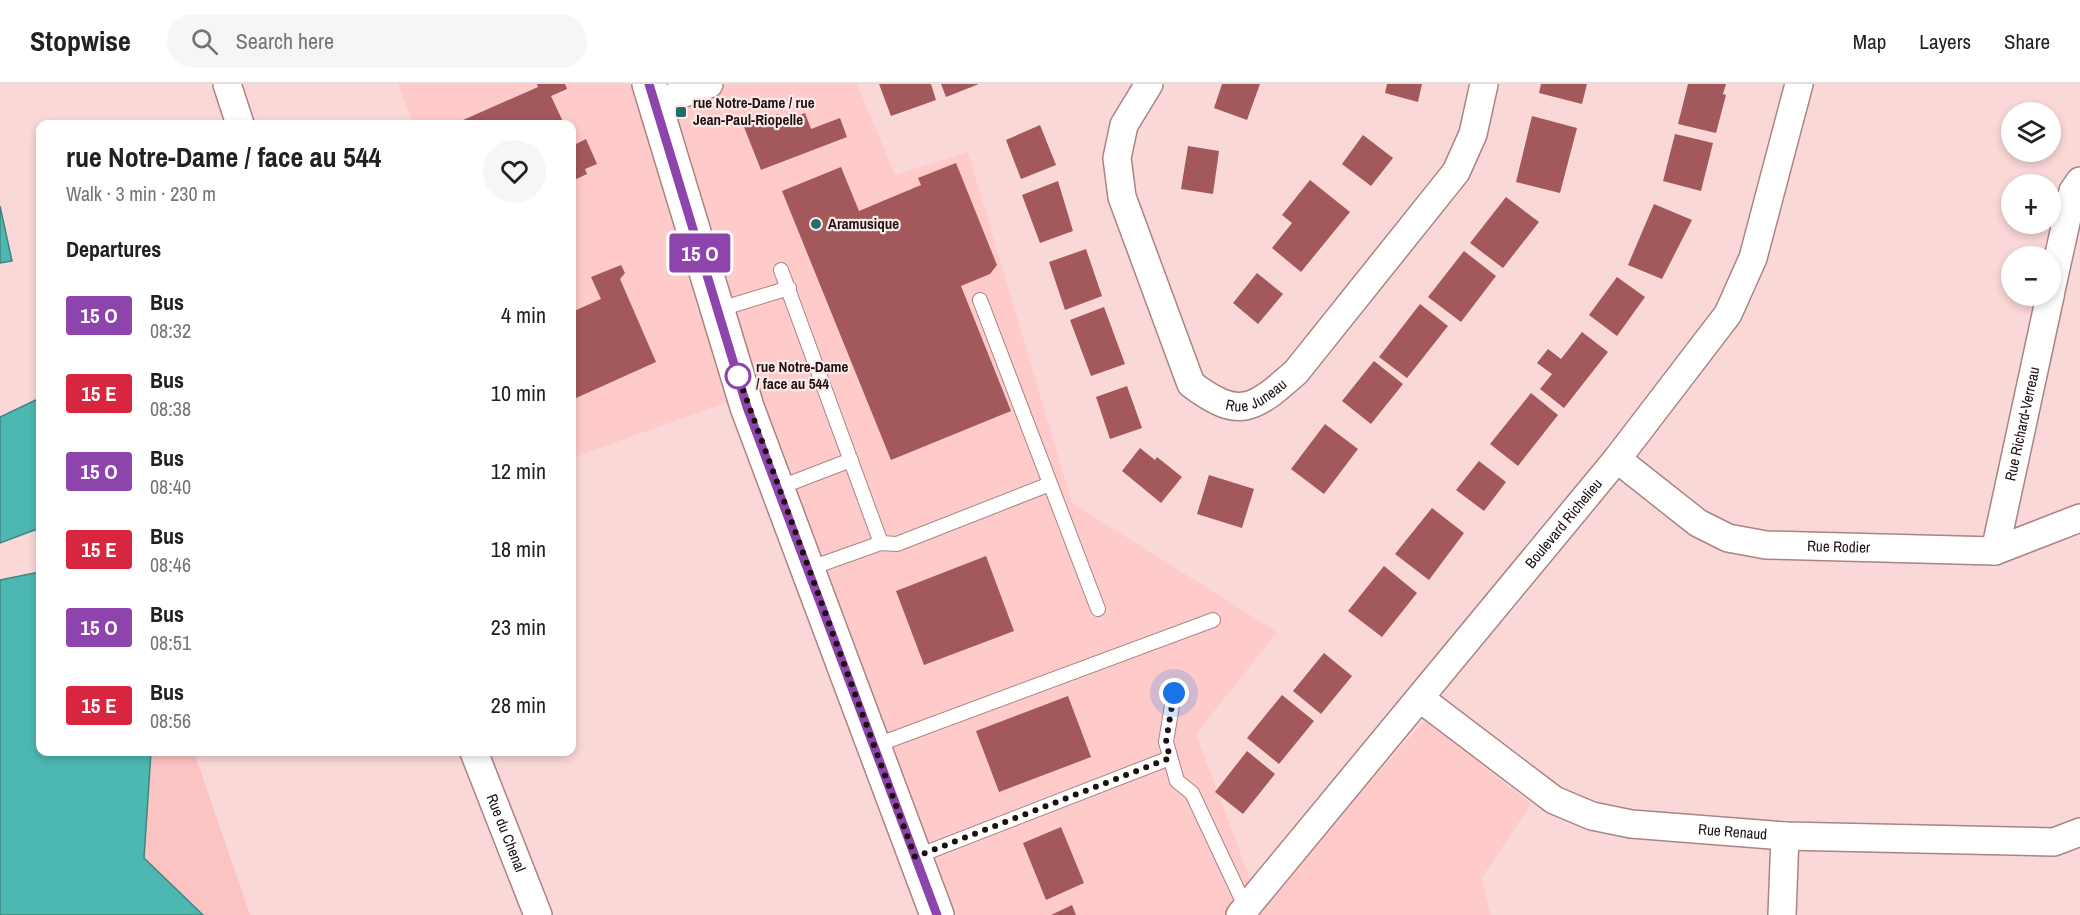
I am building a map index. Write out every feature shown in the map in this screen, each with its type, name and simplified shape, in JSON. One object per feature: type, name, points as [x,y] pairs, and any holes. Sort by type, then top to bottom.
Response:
[{"type":"main road","points":[[652,94],[747,407],[937,915]]},
{"type":"street","points":[[227,84],[239,120]]},
{"type":"street","points":[[652,94],[709,84]]},
{"type":"street","name":"Rue Juneau","points":[[1149,84],[1124,125],[1117,158],[1122,197],[1191,384],[1215,403],[1243,408],[1269,396],[1296,372],[1456,172],[1473,134],[1484,84]]},
{"type":"street","name":"Boulevard Richelieu","points":[[1243,912],[1617,459],[1728,314],[1753,258],[1798,84]]},
{"type":"street","name":"Rue Richard-Verreau","points":[[2061,246],[2073,191],[2080,181]]},
{"type":"street","name":"Rue Richard-Verreau","points":[[1995,551],[2048,306]]},
{"type":"street","name":"Rue Rodier","points":[[1617,459],[1698,523],[1728,538],[1766,545],[1995,551],[2080,518]]},
{"type":"street","name":"Rue Renaud","points":[[1421,699],[1554,800],[1592,816],[1631,824],[1785,836],[2054,842],[2080,832]]},
{"type":"street","name":"Rue du Chenal","points":[[476,756],[538,915]]},
{"type":"street","points":[[1782,915],[1785,836]]},
{"type":"lane","points":[[781,270],[881,543]]},
{"type":"lane","points":[[717,310],[789,288]]},
{"type":"lane","points":[[980,300],[1098,609]]},
{"type":"lane","points":[[778,488],[851,460]]},
{"type":"lane","points":[[808,569],[881,543],[897,544],[1050,484]]},
{"type":"lane","points":[[874,746],[1213,620]]},
{"type":"lane","points":[[1174,693],[1166,742],[1177,781],[1192,793],[1243,912]]},
{"type":"lane","points":[[915,857],[1170,758]]},
{"type":"shaded area","points":[[398,84],[857,84],[895,175],[968,152],[1072,503],[1277,632],[1196,734],[1260,905],[1425,720],[1531,804],[1481,879],[1491,915],[918,915],[728,402],[576,457],[576,120],[412,120]]},
{"type":"shaded area","points":[[36,573],[36,756],[195,756],[250,915],[0,915],[0,580]]},
{"type":"water","points":[[0,206],[12,261],[0,263]]},
{"type":"water","points":[[36,400],[36,530],[0,543],[0,417]]},
{"type":"water","points":[[36,573],[36,756],[151,756],[144,858],[203,915],[0,915],[0,580]]},
{"type":"building","points":[[537,84],[565,84],[567,89],[551,96],[562,120],[463,120],[538,87]]},
{"type":"building","points":[[879,84],[931,84],[936,100],[891,116]]},
{"type":"building","points":[[941,84],[979,84],[946,97]]},
{"type":"building","points":[[1222,84],[1260,84],[1247,120],[1214,108]]},
{"type":"building","points":[[1387,84],[1422,84],[1418,102],[1385,93]]},
{"type":"building","points":[[1541,84],[1587,84],[1582,104],[1539,93]]},
{"type":"building","points":[[1688,84],[1726,84],[1723,94],[1726,95],[1716,133],[1678,124]]},
{"type":"building","points":[[805,113],[811,129],[840,118],[847,137],[761,170],[744,127],[778,114],[781,122]]},
{"type":"building","points":[[1532,116],[1577,128],[1560,193],[1516,182]]},
{"type":"building","points":[[1040,125],[1056,165],[1021,179],[1006,140]]},
{"type":"building","points":[[1675,134],[1713,143],[1701,191],[1663,181]]},
{"type":"building","points":[[1363,135],[1393,158],[1371,186],[1342,164]]},
{"type":"building","points":[[586,139],[597,164],[585,169],[587,174],[576,179],[576,144]]},
{"type":"building","points":[[1188,146],[1219,151],[1213,194],[1181,189]]},
{"type":"building","points":[[956,163],[997,265],[990,274],[961,286],[1011,411],[891,460],[782,191],[841,167],[859,211],[921,185],[918,178]]},
{"type":"building","points":[[1310,180],[1350,212],[1301,272],[1272,248],[1292,223],[1282,215]]},
{"type":"building","points":[[1058,181],[1073,231],[1040,243],[1022,195]]},
{"type":"building","points":[[1506,197],[1539,222],[1503,268],[1470,243]]},
{"type":"building","points":[[1654,204],[1692,220],[1662,279],[1628,265]]},
{"type":"building","points":[[1086,249],[1102,296],[1065,310],[1049,262]]},
{"type":"building","points":[[1464,251],[1496,276],[1461,322],[1428,297]]},
{"type":"building","points":[[621,265],[625,273],[620,279],[656,362],[576,398],[576,310],[601,299],[591,277]]},
{"type":"building","points":[[1257,273],[1283,294],[1258,324],[1233,303]]},
{"type":"building","points":[[1617,277],[1645,297],[1617,336],[1589,315]]},
{"type":"building","points":[[1420,304],[1448,326],[1407,378],[1379,357]]},
{"type":"building","points":[[1104,307],[1125,364],[1091,376],[1070,320]]},
{"type":"building","points":[[1582,332],[1608,352],[1564,408],[1540,389],[1552,374],[1537,363],[1548,349],[1561,359]]},
{"type":"building","points":[[1374,361],[1403,384],[1371,424],[1342,401]]},
{"type":"building","points":[[1127,386],[1142,428],[1110,439],[1096,397]]},
{"type":"building","points":[[1531,393],[1558,415],[1518,466],[1490,444]]},
{"type":"building","points":[[1325,424],[1358,449],[1324,494],[1291,469]]},
{"type":"building","points":[[1140,448],[1155,460],[1157,457],[1182,477],[1161,503],[1122,471]]},
{"type":"building","points":[[1479,461],[1506,482],[1484,511],[1456,490]]},
{"type":"building","points":[[1209,475],[1254,489],[1242,528],[1197,514]]},
{"type":"building","points":[[1432,508],[1464,533],[1429,580],[1395,554]]},
{"type":"building","points":[[986,556],[1014,631],[924,665],[896,591]]},
{"type":"building","points":[[1384,566],[1417,593],[1382,637],[1348,611]]},
{"type":"building","points":[[1324,653],[1352,676],[1321,714],[1293,691]]},
{"type":"building","points":[[1282,695],[1314,721],[1279,764],[1247,738]]},
{"type":"building","points":[[1068,696],[1091,757],[999,792],[976,731]]},
{"type":"building","points":[[1247,751],[1275,774],[1243,814],[1215,792]]},
{"type":"building","points":[[1061,827],[1084,883],[1046,900],[1023,843]]},
{"type":"building","points":[[1072,905],[1076,915],[1051,915]]},
{"type":"bus line","points":[[649,84],[747,407],[937,915]]},
{"type":"place","name":"rue Notre-Dame / rue Jean-Paul-Riopelle","points":[[681,112]]},
{"type":"place","name":"Aramusique","points":[[816,224]]},
{"type":"place","name":"rue Notre-Dame / face au 544","points":[[738,376]]},
{"type":"route","points":[[738,376],[735,368],[747,407],[915,857],[1170,758],[1166,742],[1174,693]]}]
